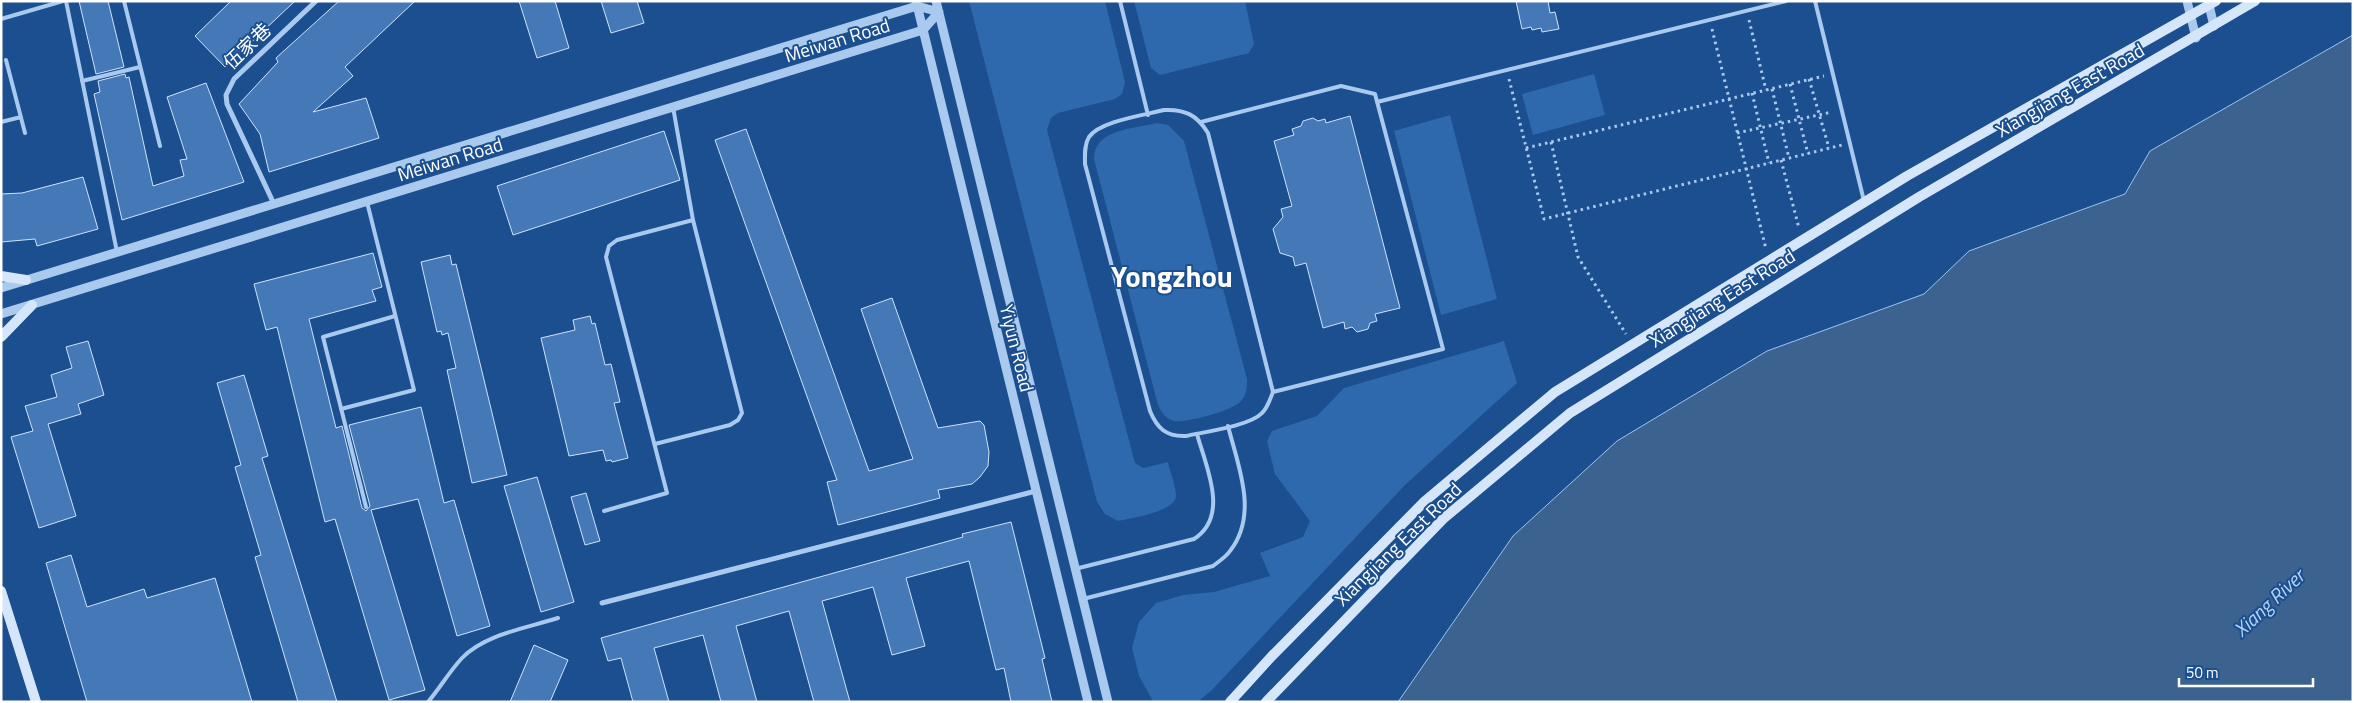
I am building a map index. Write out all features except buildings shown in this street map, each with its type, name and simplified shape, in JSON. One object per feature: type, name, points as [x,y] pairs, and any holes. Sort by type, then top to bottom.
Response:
[{"type":"main road","name":"Xiangjiang East Road","points":[[1266,702],[1443,520],[1570,413],[1920,197],[2196,38],[2255,1]]},
{"type":"main road","name":"Xiangjiang East Road","points":[[1230,702],[1271,657],[1425,501],[1555,392],[1907,176],[2211,3]]},
{"type":"main road","points":[[1,276],[26,280]]},
{"type":"main road","points":[[1,337],[32,305]]},
{"type":"main road","points":[[1,591],[36,702]]},
{"type":"street","name":"伍家巷","points":[[274,204],[230,114],[226,95],[234,79],[316,1]]},
{"type":"street","name":"Yiyun Road","points":[[936,1],[1108,702]]},
{"type":"street","points":[[2187,1],[2196,38]]},
{"type":"street","points":[[2211,3],[2214,26]]},
{"type":"street","name":"Meiwan Road","points":[[1,288],[916,4]]},
{"type":"street","name":"Yiyun Road","points":[[916,4],[1088,702]]},
{"type":"street","points":[[916,4],[939,12],[923,30]]},
{"type":"street","name":"Meiwan Road","points":[[1,314],[923,30]]},
{"type":"street","points":[[602,603],[1036,490]]},
{"type":"lane","points":[[1,20],[64,1],[118,252]]},
{"type":"lane","points":[[124,1],[160,146]]},
{"type":"lane","points":[[1120,1],[1148,115]]},
{"type":"lane","points":[[1377,102],[1786,1]]},
{"type":"lane","points":[[1815,1],[1864,203]]},
{"type":"lane","points":[[6,60],[25,133]]},
{"type":"lane","points":[[82,81],[140,67]]},
{"type":"lane","points":[[1201,122],[1341,86],[1375,94],[1442,349],[1273,392]]},
{"type":"lane","points":[[655,444],[730,425],[738,420],[742,413],[693,220],[673,107]]},
{"type":"lane","points":[[1177,110],[1189,113],[1201,122],[1208,133],[1273,392],[1261,414],[1251,420],[1197,434],[1175,436],[1164,432],[1156,424],[1085,164],[1084,150],[1088,138],[1096,130],[1148,115],[1177,110]]},
{"type":"lane","points":[[1,122],[21,117]]},
{"type":"lane","points":[[341,409],[414,390],[367,202]]},
{"type":"lane","points":[[604,511],[667,493],[606,256],[609,246],[617,240],[693,220]]},
{"type":"lane","points":[[366,507],[323,337],[395,316]]},
{"type":"lane","points":[[1083,599],[1213,566],[1230,552],[1241,532],[1246,508],[1243,486],[1228,426]]},
{"type":"lane","points":[[1075,569],[1194,539],[1204,533],[1212,521],[1214,507],[1197,434]]},
{"type":"lane","points":[[428,702],[471,649],[485,641],[558,618]]},
{"type":"path","points":[[1747,11],[1766,90]]},
{"type":"path","points":[[1710,20],[1769,261]]},
{"type":"path","points":[[1506,70],[1544,219],[1850,143]]},
{"type":"path","points":[[1526,148],[1833,74]]},
{"type":"path","points":[[1809,79],[1829,148]]},
{"type":"path","points":[[1790,84],[1808,154]]},
{"type":"path","points":[[1772,88],[1789,158]]},
{"type":"path","points":[[1752,93],[1769,163]]},
{"type":"path","points":[[1737,133],[1842,110]]},
{"type":"path","points":[[1551,142],[1578,257],[1633,344]]},
{"type":"path","points":[[1782,160],[1802,241]]},
{"type":"shaded area","points":[[969,1],[1105,1],[1125,82],[1122,94],[1115,99],[1058,113],[1051,118],[1047,130],[1135,463],[1143,468],[1168,462],[1176,496],[1174,502],[1161,510],[1118,521],[1105,514],[1097,502]]},
{"type":"shaded area","points":[[1134,1],[1245,1],[1254,44],[1249,53],[1160,75],[1151,68]]},
{"type":"shaded area","points":[[1594,74],[1605,115],[1533,135],[1522,94]]},
{"type":"shaded area","points":[[1450,115],[1497,299],[1441,315],[1394,131]]},
{"type":"shaded area","points":[[1157,123],[1168,125],[1184,141],[1247,379],[1247,388],[1244,396],[1236,405],[1209,416],[1180,421],[1169,419],[1162,413],[1158,405],[1094,159],[1100,142],[1108,136],[1127,129]]},
{"type":"shaded area","points":[[1504,341],[1517,383],[1405,485],[1210,692],[1197,702],[1153,701],[1139,676],[1132,648],[1139,622],[1156,603],[1183,595],[1214,592],[1270,576],[1260,553],[1303,537],[1310,521],[1275,474],[1267,441],[1272,431],[1317,416],[1344,388]]},
{"type":"water","name":"Xiang River","points":[[2353,35],[2353,702],[1398,702],[1513,536],[1617,441],[1767,351],[1924,294],[1969,251],[2125,194],[2150,151]]},
{"type":"district","name":"Yongzhou","points":[[1172,277]]}]
